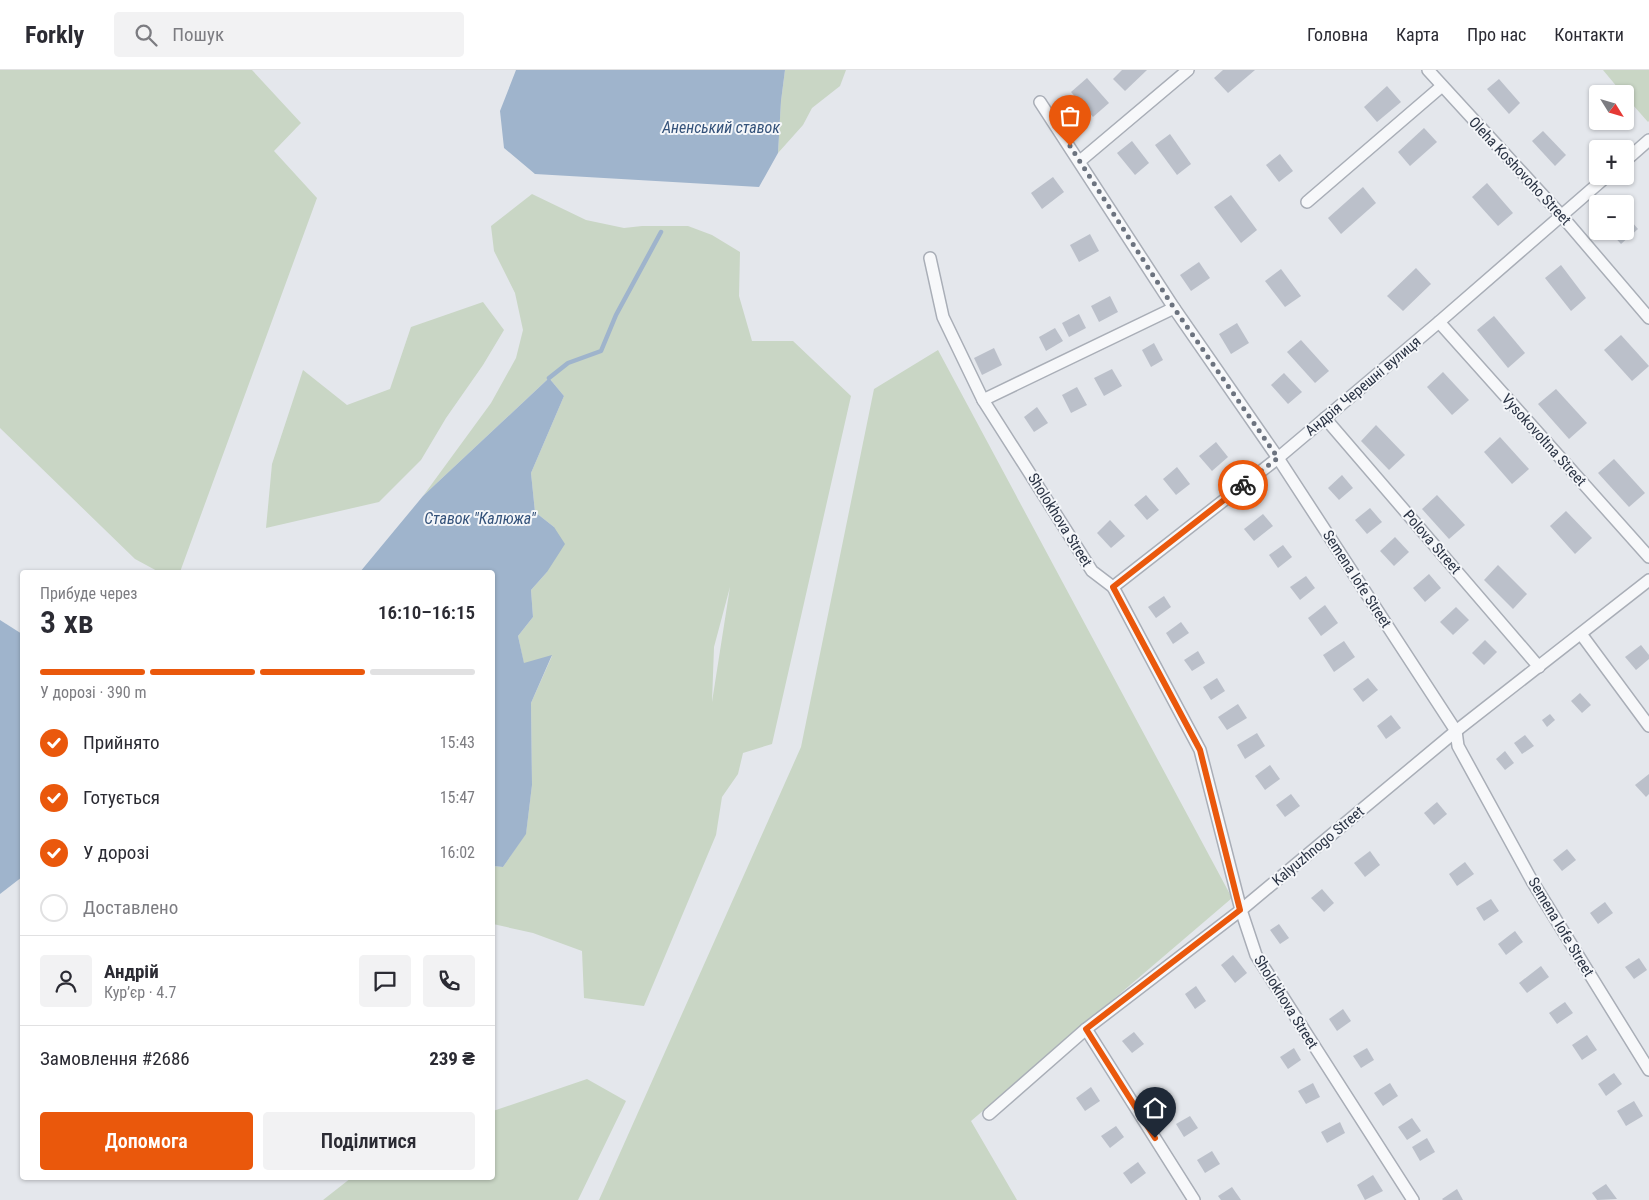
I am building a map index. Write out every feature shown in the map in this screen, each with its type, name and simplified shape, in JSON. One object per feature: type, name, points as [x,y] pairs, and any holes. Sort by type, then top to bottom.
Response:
[{"type":"street","points":[[1080,161],[1188,70]]},
{"type":"street","name":"Oleha Koshovoho Street","points":[[1428,70],[1561,215],[1649,318]]},
{"type":"street","points":[[1307,202],[1442,86]]},
{"type":"street","name":"Semena Iofe Street","points":[[1040,102],[1174,308],[1278,458],[1456,731],[1458,746],[1532,881],[1649,1070]]},
{"type":"street","points":[[1634,153],[1649,140]]},
{"type":"street","name":"Андрія Черешні вулиця","points":[[1113,587],[1278,458],[1439,322],[1596,185]]},
{"type":"street","name":"Sholokhova Street","points":[[930,258],[943,317],[983,400],[1092,571],[1113,587],[1200,750],[1240,910],[1256,955],[1413,1200]]},
{"type":"street","points":[[983,400],[1174,308]]},
{"type":"street","name":"Vysokovoltna Street","points":[[1439,322],[1649,557]]},
{"type":"street","name":"Polova Street","points":[[1325,418],[1539,667]]},
{"type":"street","name":"Kalyuzhnogo Street","points":[[989,1114],[1086,1029],[1240,910],[1456,731],[1649,580]]},
{"type":"street","points":[[1581,634],[1649,726]]},
{"type":"street","points":[[1086,1029],[1194,1200]]},
{"type":"green space","points":[[0,70],[252,70],[301,123],[274,151],[317,198],[181,570],[155,570],[135,559],[0,428]]},
{"type":"green space","points":[[785,70],[846,70],[840,86],[812,108],[803,125],[778,153],[781,101]]},
{"type":"green space","points":[[1603,70],[1649,70],[1648,122],[1634,106],[1634,85],[1616,85]]},
{"type":"green space","points":[[532,194],[586,220],[624,228],[688,226],[712,235],[740,252],[739,296],[752,341],[793,341],[851,396],[772,744],[743,753],[738,774],[722,797],[716,835],[644,1006],[584,998],[582,951],[533,933],[495,924],[495,866],[503,867],[526,833],[532,785],[531,703],[552,656],[524,664],[518,636],[533,617],[531,590],[547,572],[554,527],[535,512],[531,473],[564,396],[549,378],[423,496],[491,403],[516,358],[523,330],[515,293],[494,251],[491,226]],"holes":[[[730,587],[712,702],[714,647]]]},
{"type":"green space","points":[[483,302],[504,330],[483,365],[446,418],[421,460],[379,502],[266,528],[272,464],[303,370],[347,405],[390,389],[411,327]]},
{"type":"green space","points":[[938,350],[1232,898],[971,1121],[1017,1200],[599,1200],[801,747],[874,389]]},
{"type":"green space","points":[[587,1079],[626,1101],[578,1200],[323,1200],[348,1180],[495,1180],[495,1110]]},
{"type":"water","name":"Аненський ставок","points":[[516,70],[785,70],[778,153],[759,187],[535,174],[504,148],[500,111]]},
{"type":"water","name":"Ставок \"Калюжа\"","points":[[549,378],[564,396],[531,473],[535,512],[554,527],[565,544],[547,572],[531,590],[533,617],[518,636],[524,663],[552,655],[531,703],[532,785],[526,834],[503,867],[495,866],[495,570],[362,570],[423,496]]},
{"type":"water","points":[[0,620],[20,633],[20,879],[0,894]]},
{"type":"building","points":[[1122,70],[1147,70],[1125,91],[1113,79]]},
{"type":"building","points":[[1223,70],[1255,70],[1228,93],[1214,78]]},
{"type":"building","points":[[1087,78],[1109,103],[1093,117],[1071,92]]},
{"type":"building","points":[[1499,79],[1520,103],[1509,114],[1487,89]]},
{"type":"building","points":[[1387,86],[1401,102],[1377,122],[1364,107]]},
{"type":"building","points":[[1424,128],[1437,142],[1410,166],[1398,152]]},
{"type":"building","points":[[1543,131],[1566,155],[1555,166],[1532,141]]},
{"type":"building","points":[[1170,134],[1191,164],[1177,175],[1155,145]]},
{"type":"building","points":[[1132,141],[1149,163],[1135,175],[1117,153]]},
{"type":"building","points":[[1280,154],[1293,171],[1279,182],[1266,165]]},
{"type":"building","points":[[1053,177],[1064,192],[1042,209],[1031,193]]},
{"type":"building","points":[[1487,183],[1513,213],[1498,226],[1472,197]]},
{"type":"building","points":[[1363,187],[1376,203],[1341,234],[1328,218]]},
{"type":"building","points":[[1231,195],[1257,230],[1241,243],[1214,207]]},
{"type":"building","points":[[1634,224],[1638,229],[1634,233]]},
{"type":"building","points":[[1090,234],[1099,251],[1079,262],[1070,245]]},
{"type":"building","points":[[1617,240],[1626,240],[1621,244]]},
{"type":"building","points":[[1199,262],[1210,278],[1191,291],[1180,275]]},
{"type":"building","points":[[1561,265],[1586,298],[1571,311],[1545,278]]},
{"type":"building","points":[[1416,268],[1431,284],[1403,311],[1387,296]]},
{"type":"building","points":[[1281,269],[1301,296],[1285,307],[1265,281]]},
{"type":"building","points":[[1110,296],[1118,312],[1099,322],[1091,306]]},
{"type":"building","points":[[1079,314],[1086,328],[1069,337],[1062,323]]},
{"type":"building","points":[[1494,316],[1525,353],[1508,368],[1477,330]]},
{"type":"building","points":[[1237,323],[1249,343],[1231,354],[1219,334]]},
{"type":"building","points":[[1055,328],[1063,341],[1046,351],[1039,337]]},
{"type":"building","points":[[1621,335],[1649,366],[1632,381],[1604,350]]},
{"type":"building","points":[[1301,340],[1329,371],[1315,383],[1287,352]]},
{"type":"building","points":[[1154,343],[1163,360],[1151,367],[1142,350]]},
{"type":"building","points":[[994,348],[1002,365],[982,375],[974,358]]},
{"type":"building","points":[[1112,369],[1122,386],[1104,396],[1094,378]]},
{"type":"building","points":[[1443,372],[1469,400],[1452,415],[1427,387]]},
{"type":"building","points":[[1284,373],[1302,392],[1288,404],[1271,385]]},
{"type":"building","points":[[1077,387],[1087,405],[1071,413],[1062,395]]},
{"type":"building","points":[[1556,389],[1587,423],[1569,439],[1538,404]]},
{"type":"building","points":[[1037,407],[1048,423],[1034,432],[1024,417]]},
{"type":"building","points":[[1376,425],[1405,455],[1389,470],[1361,441]]},
{"type":"building","points":[[1500,437],[1529,469],[1512,484],[1484,452]]},
{"type":"building","points":[[1216,442],[1228,457],[1212,471],[1199,456]]},
{"type":"building","points":[[1614,459],[1645,493],[1629,507],[1598,473]]},
{"type":"building","points":[[1177,467],[1190,484],[1176,495],[1163,479]]},
{"type":"building","points":[[1342,475],[1353,488],[1339,500],[1328,488]]},
{"type":"building","points":[[1146,495],[1159,510],[1147,520],[1134,505]]},
{"type":"building","points":[[1437,495],[1465,525],[1449,539],[1422,509]]},
{"type":"building","points":[[1370,508],[1382,522],[1367,534],[1355,520]]},
{"type":"building","points":[[1566,511],[1592,538],[1575,554],[1550,526]]},
{"type":"building","points":[[1263,514],[1273,526],[1254,541],[1244,529]]},
{"type":"building","points":[[1110,520],[1125,536],[1111,548],[1097,533]]},
{"type":"building","points":[[1395,537],[1409,552],[1394,566],[1380,551]]},
{"type":"building","points":[[1283,545],[1292,557],[1278,568],[1269,555]]},
{"type":"building","points":[[1498,565],[1527,594],[1513,609],[1484,580]]},
{"type":"building","points":[[1429,574],[1441,588],[1425,602],[1413,588]]},
{"type":"building","points":[[1306,576],[1315,588],[1300,600],[1290,587]]},
{"type":"building","points":[[1164,596],[1171,607],[1156,618],[1148,607]]},
{"type":"building","points":[[1325,605],[1338,623],[1321,636],[1308,618]]},
{"type":"building","points":[[1456,607],[1469,620],[1453,635],[1440,622]]},
{"type":"building","points":[[1181,622],[1189,633],[1173,644],[1166,633]]},
{"type":"building","points":[[1485,640],[1497,652],[1484,665],[1472,653]]},
{"type":"building","points":[[1344,641],[1355,657],[1334,672],[1323,655]]},
{"type":"building","points":[[1641,645],[1649,655],[1649,659],[1636,670],[1625,657]]},
{"type":"building","points":[[1198,651],[1205,663],[1192,671],[1184,660]]},
{"type":"building","points":[[1217,678],[1225,691],[1211,700],[1203,687]]},
{"type":"building","points":[[1368,678],[1378,690],[1363,702],[1353,689]]},
{"type":"building","points":[[1580,693],[1591,705],[1582,713],[1571,701]]},
{"type":"building","points":[[1238,704],[1247,718],[1227,730],[1218,717]]},
{"type":"building","points":[[1550,714],[1555,720],[1547,727],[1542,720]]},
{"type":"building","points":[[1391,715],[1401,728],[1386,739],[1377,726]]},
{"type":"building","points":[[1257,733],[1265,746],[1245,759],[1237,745]]},
{"type":"building","points":[[1525,735],[1534,746],[1522,754],[1514,743]]},
{"type":"building","points":[[1505,751],[1514,763],[1505,770],[1496,759]]},
{"type":"building","points":[[1270,765],[1280,779],[1265,790],[1255,776]]},
{"type":"building","points":[[1649,774],[1649,794],[1646,797],[1635,785]]},
{"type":"building","points":[[1291,794],[1300,806],[1285,817],[1276,805]]},
{"type":"building","points":[[1437,802],[1447,814],[1434,825],[1424,813]]},
{"type":"building","points":[[1567,849],[1576,860],[1562,871],[1553,860]]},
{"type":"building","points":[[1370,851],[1380,865],[1365,877],[1354,863]]},
{"type":"building","points":[[1465,862],[1474,874],[1457,886],[1449,874]]},
{"type":"building","points":[[1322,889],[1334,903],[1324,912],[1311,898]]},
{"type":"building","points":[[1491,899],[1499,911],[1484,921],[1476,908]]},
{"type":"building","points":[[1605,902],[1613,913],[1598,924],[1590,913]]},
{"type":"building","points":[[1279,924],[1289,938],[1280,944],[1270,930]]},
{"type":"building","points":[[1515,931],[1523,942],[1506,955],[1498,944]]},
{"type":"building","points":[[1233,955],[1247,973],[1235,983],[1221,965]]},
{"type":"building","points":[[1639,958],[1647,970],[1634,979],[1625,967]]},
{"type":"building","points":[[1541,966],[1549,977],[1527,993],[1519,983]]},
{"type":"building","points":[[1196,986],[1206,1001],[1195,1009],[1185,994]]},
{"type":"building","points":[[1565,1002],[1573,1013],[1557,1024],[1549,1013]]},
{"type":"building","points":[[1343,1009],[1351,1021],[1337,1031],[1329,1019]]},
{"type":"building","points":[[1134,1032],[1144,1044],[1132,1053],[1122,1041]]},
{"type":"building","points":[[1587,1035],[1597,1050],[1582,1060],[1572,1045]]},
{"type":"building","points":[[1294,1048],[1301,1060],[1288,1069],[1280,1057]]},
{"type":"building","points":[[1367,1048],[1374,1060],[1361,1068],[1353,1056]]},
{"type":"building","points":[[1614,1073],[1622,1084],[1606,1096],[1598,1084]]},
{"type":"building","points":[[1313,1083],[1320,1097],[1306,1104],[1298,1091]]},
{"type":"building","points":[[1390,1083],[1398,1096],[1383,1106],[1374,1093]]},
{"type":"building","points":[[1091,1087],[1100,1101],[1085,1111],[1076,1098]]},
{"type":"building","points":[[1634,1101],[1643,1116],[1626,1126],[1617,1111]]},
{"type":"building","points":[[1190,1116],[1198,1128],[1184,1137],[1176,1124]]},
{"type":"building","points":[[1412,1118],[1421,1131],[1407,1140],[1398,1127]]},
{"type":"building","points":[[1340,1122],[1345,1133],[1327,1143],[1321,1132]]},
{"type":"building","points":[[1116,1126],[1124,1137],[1110,1148],[1101,1136]]},
{"type":"building","points":[[1427,1138],[1435,1152],[1420,1161],[1412,1147]]},
{"type":"building","points":[[1212,1151],[1220,1164],[1205,1173],[1197,1160]]},
{"type":"building","points":[[1138,1162],[1146,1173],[1131,1184],[1123,1173]]},
{"type":"building","points":[[1373,1175],[1383,1191],[1365,1200],[1357,1185]]},
{"type":"building","points":[[1606,1184],[1617,1199],[1597,1200],[1592,1193]]},
{"type":"building","points":[[1232,1187],[1241,1200],[1221,1200],[1218,1196]]},
{"type":"building","points":[[1457,1189],[1463,1200],[1442,1199]]},
{"type":"waterway","points":[[549,378],[568,363],[601,351],[616,315],[661,232]]},
{"type":"way so far","points":[[1070,146],[1174,308],[1278,458],[1243,485]]},
{"type":"route","points":[[1155,1138],[1086,1029],[1240,910],[1200,750],[1113,587],[1243,485]]}]
